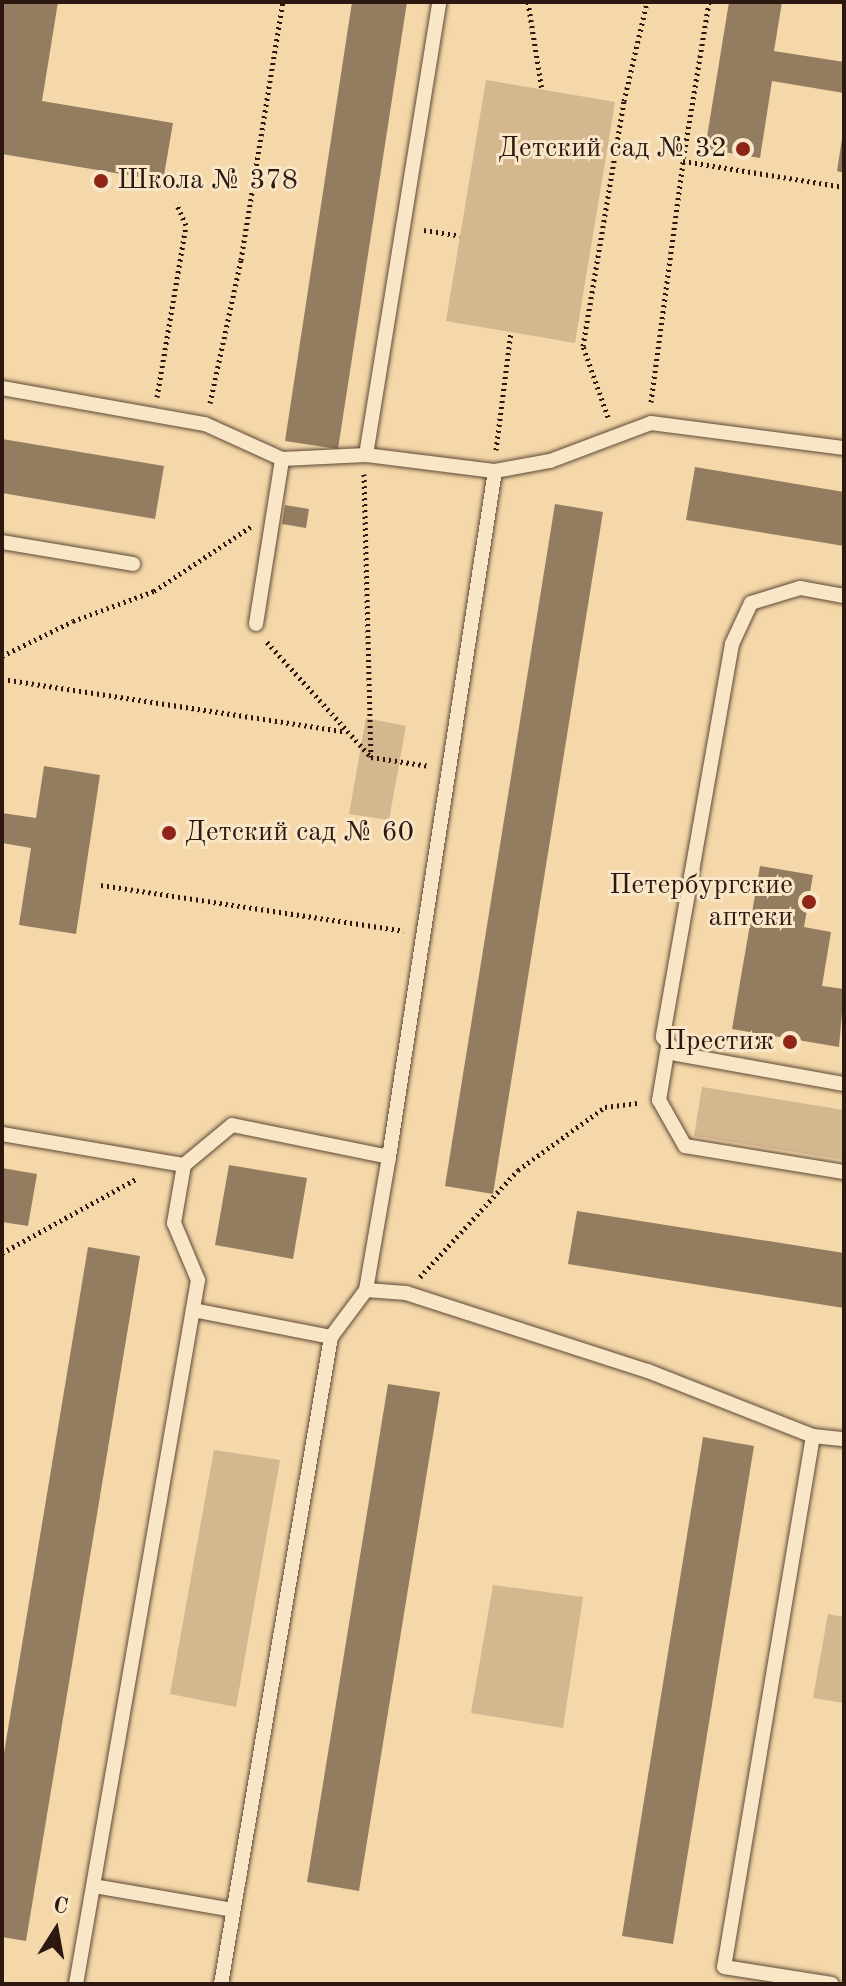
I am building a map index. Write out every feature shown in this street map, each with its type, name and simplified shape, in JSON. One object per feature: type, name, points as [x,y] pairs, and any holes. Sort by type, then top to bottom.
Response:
[{"type":"lane","points":[[366,455],[439,2]]},
{"type":"lane","points":[[2,388],[154,412],[205,424],[282,459],[366,455],[495,471],[550,461],[651,423],[844,448]]},
{"type":"lane","points":[[256,624],[282,459]]},
{"type":"lane","points":[[221,1984],[331,1337],[366,1290],[495,471]]},
{"type":"lane","points":[[2,542],[133,564]]},
{"type":"lane","points":[[844,596],[800,588],[751,603],[732,644],[663,1037],[668,1047],[677,1054],[844,1084]]},
{"type":"lane","points":[[668,1047],[659,1100],[685,1146],[844,1172]]},
{"type":"lane","points":[[76,1984],[198,1280],[174,1223],[184,1165],[232,1125],[389,1157]]},
{"type":"lane","points":[[2,1134],[184,1165]]},
{"type":"lane","points":[[366,1290],[406,1293],[648,1371],[813,1436],[844,1439]]},
{"type":"lane","points":[[193,1310],[331,1337]]},
{"type":"lane","points":[[813,1436],[724,1967],[832,1984]]},
{"type":"lane","points":[[94,1886],[233,1910]]},
{"type":"path","points":[[205,424],[241,260],[283,2]]},
{"type":"path","points":[[528,2],[542,90]]},
{"type":"path","points":[[614,437],[583,346],[624,101],[647,2]]},
{"type":"path","points":[[651,423],[683,161],[709,2]]},
{"type":"path","points":[[683,161],[844,187]]},
{"type":"path","points":[[154,412],[186,225],[176,203]]},
{"type":"path","points":[[403,227],[460,236]]},
{"type":"path","points":[[495,471],[511,332]]},
{"type":"path","points":[[366,455],[371,757]]},
{"type":"path","points":[[2,656],[73,621],[154,591],[259,521],[272,522]]},
{"type":"path","points":[[256,624],[275,655],[343,731],[371,757],[448,769]]},
{"type":"path","points":[[2,679],[343,731]]},
{"type":"path","points":[[101,885],[423,933]]},
{"type":"path","points":[[406,1293],[518,1170],[605,1107],[659,1100]]},
{"type":"path","points":[[2,1253],[128,1187],[157,1159]]},
{"type":"shaded area","points":[[486,80],[615,102],[575,343],[446,321]]},
{"type":"shaded area","points":[[366,718],[406,726],[389,820],[349,814]]},
{"type":"shaded area","points":[[702,1087],[844,1110],[844,1160],[694,1136]]},
{"type":"shaded area","points":[[214,1450],[280,1460],[236,1707],[170,1694]]},
{"type":"shaded area","points":[[493,1585],[583,1597],[563,1728],[471,1713]]},
{"type":"shaded area","points":[[828,1614],[844,1617],[844,1703],[813,1698]]},
{"type":"building","points":[[3,2],[58,2],[42,101],[173,123],[163,181],[2,154]]},
{"type":"building","points":[[352,2],[407,2],[338,449],[285,441]]},
{"type":"building","points":[[729,2],[782,2],[774,51],[844,62],[844,93],[772,81],[760,158],[705,149]]},
{"type":"building","points":[[844,139],[844,173],[837,171]]},
{"type":"building","points":[[2,439],[164,466],[155,519],[2,493]]},
{"type":"building","points":[[695,467],[844,492],[844,546],[686,520]]},
{"type":"building","points":[[555,504],[603,512],[493,1194],[445,1186]]},
{"type":"building","points":[[285,505],[309,509],[306,528],[282,524]]},
{"type":"building","points":[[44,766],[100,775],[76,934],[19,925],[31,848],[2,843],[2,813],[36,818]]},
{"type":"building","points":[[760,866],[813,875],[804,927],[831,932],[822,986],[844,989],[839,1047],[732,1029]]},
{"type":"building","points":[[229,1165],[307,1178],[293,1259],[215,1245]]},
{"type":"building","points":[[2,1168],[37,1174],[28,1226],[2,1222]]},
{"type":"building","points":[[577,1211],[844,1253],[844,1308],[568,1264]]},
{"type":"building","points":[[88,1247],[140,1256],[26,1941],[2,1937],[2,1765]]},
{"type":"building","points":[[388,1384],[440,1392],[359,1891],[307,1882]]},
{"type":"building","points":[[703,1437],[754,1446],[673,1944],[622,1936]]},
{"type":"place","name":"Детский сад № 32","points":[[743,149]]},
{"type":"place","name":"Школа № 378","points":[[101,181]]},
{"type":"place","name":"Детский сад № 60","points":[[169,833]]},
{"type":"place","name":"Петербургские аптеки","points":[[809,902]]},
{"type":"place","name":"Престиж","points":[[790,1042]]}]
